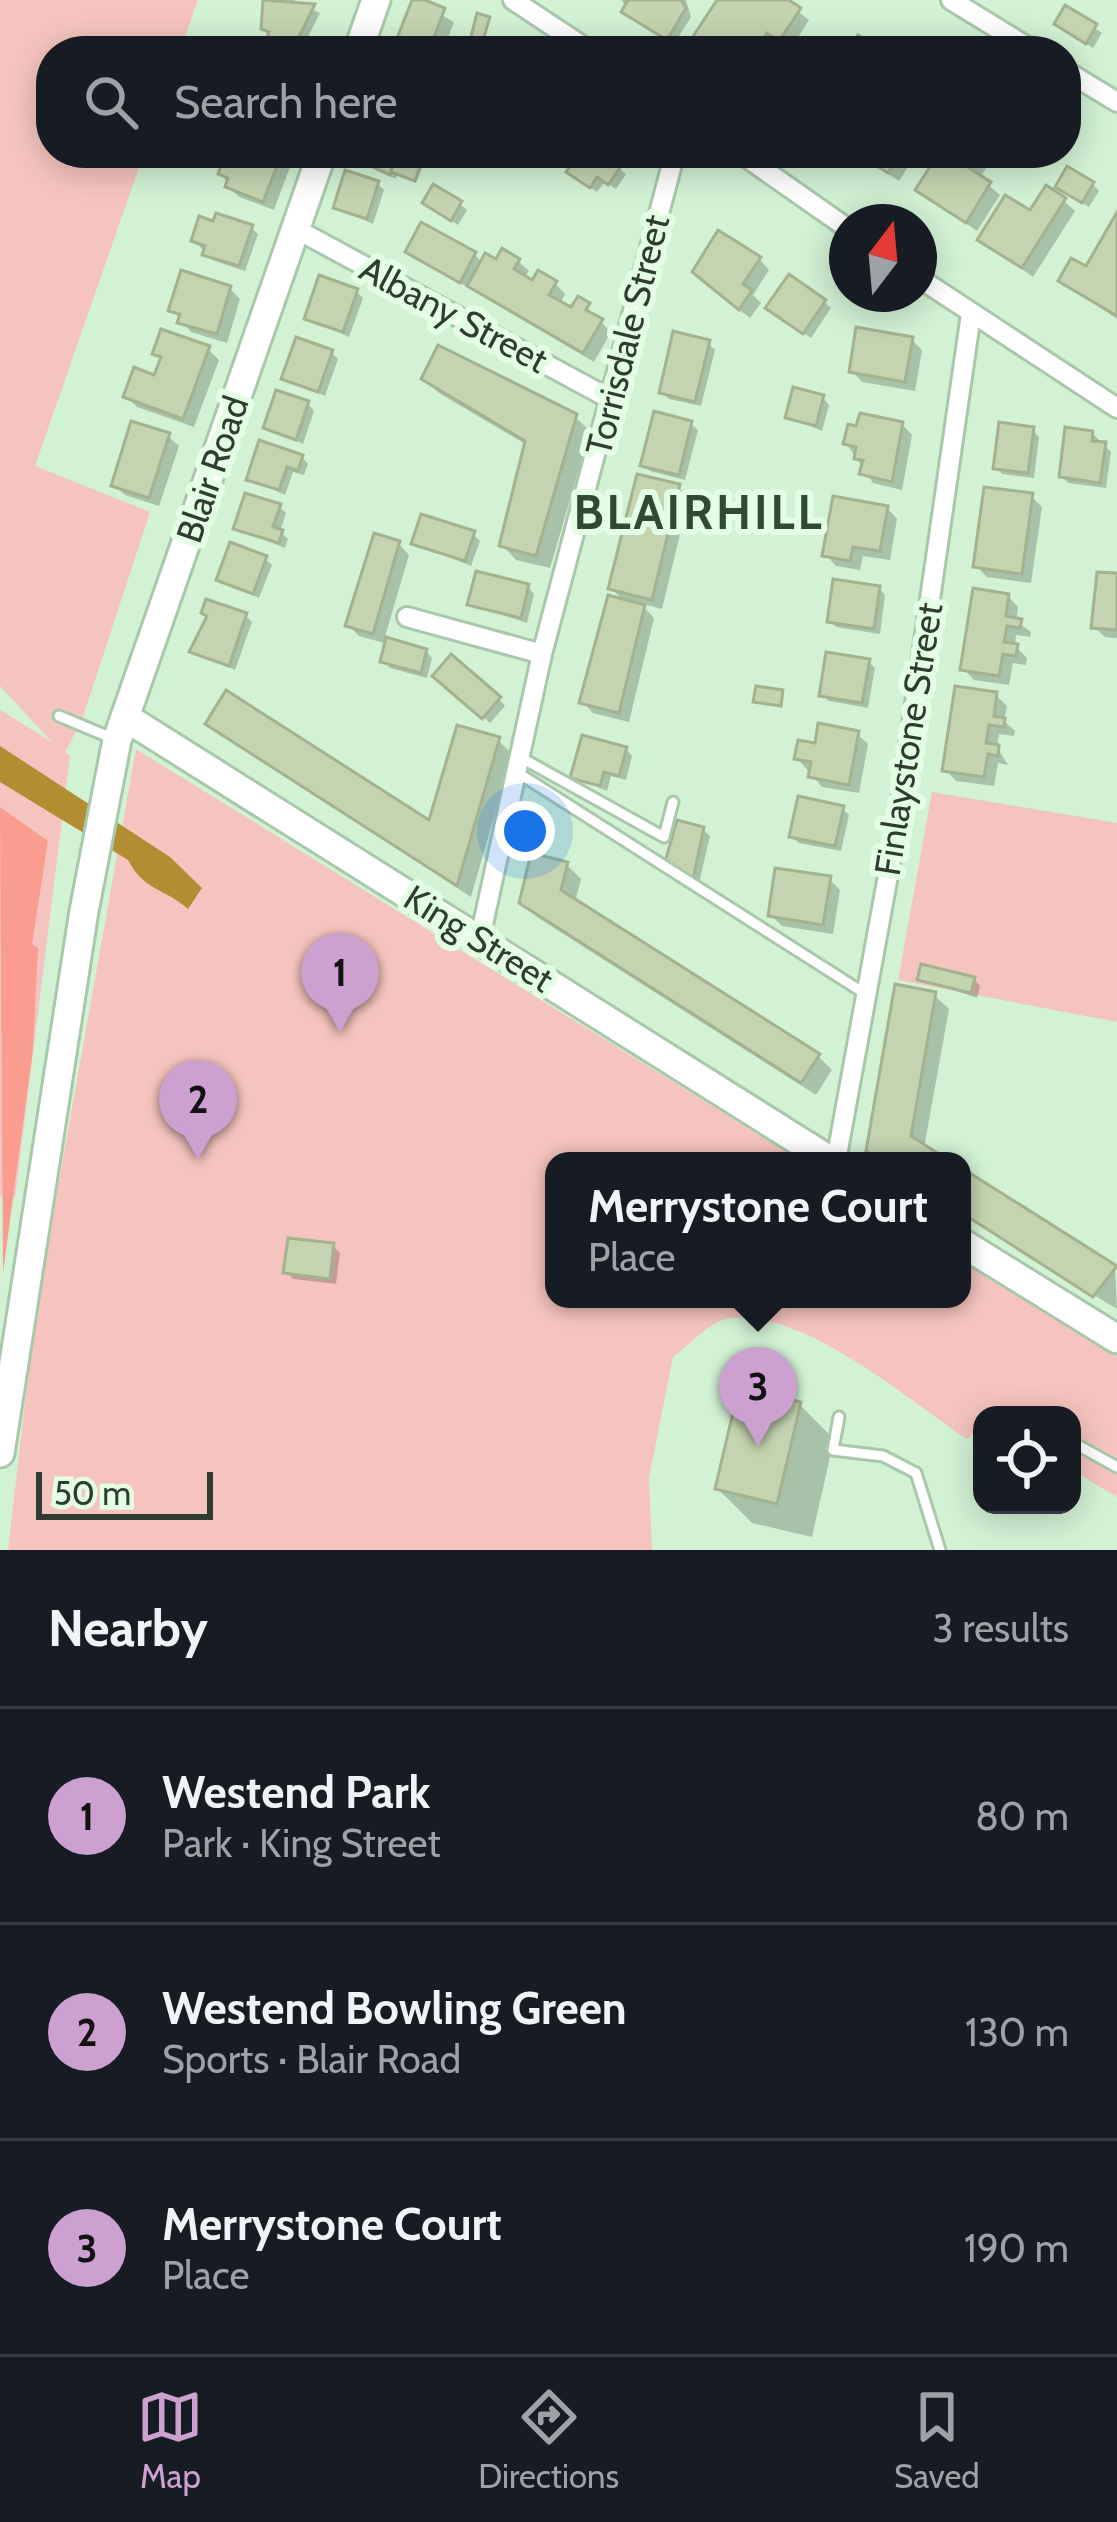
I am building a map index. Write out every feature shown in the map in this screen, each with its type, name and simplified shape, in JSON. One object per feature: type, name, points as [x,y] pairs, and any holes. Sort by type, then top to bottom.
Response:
[{"type":"street","points":[[363,36],[376,0]]},
{"type":"street","points":[[514,0],[568,36]]},
{"type":"street","points":[[951,0],[1010,36]]},
{"type":"street","points":[[1081,80],[1117,102]]},
{"type":"street","name":"Blair Road","points":[[3,1406],[106,786],[121,729],[317,168]]},
{"type":"street","name":"Torrisdale Street","points":[[480,938],[542,654],[671,168]]},
{"type":"street","points":[[761,168],[829,215]]},
{"type":"street","name":"Albany Street","points":[[296,229],[612,400]]},
{"type":"street","points":[[937,291],[1117,408]]},
{"type":"street","name":"Finlaystone Street","points":[[836,1152],[867,995],[970,314]]},
{"type":"street","points":[[407,616],[542,654]]},
{"type":"street","name":"King Street","points":[[121,729],[480,938],[820,1152]]},
{"type":"street","points":[[971,1249],[1117,1339]]},
{"type":"street","points":[[0,1453],[3,1406]]},
{"type":"lane","points":[[58,716],[121,729]]},
{"type":"lane","points":[[516,764],[867,995]]},
{"type":"lane","points":[[516,764],[664,837],[673,802]]},
{"type":"lane","points":[[839,1417],[833,1450],[884,1456],[916,1473],[940,1550]]},
{"type":"lane","points":[[1081,1447],[1117,1467]]},
{"type":"shaded area","points":[[0,0],[198,0],[185,36],[36,36],[36,168],[139,168],[35,466],[150,512],[82,720],[65,752],[70,756],[15,1198],[0,1196],[0,710],[52,742],[0,686]]},
{"type":"shaded area","points":[[0,746],[170,857],[202,888],[188,909],[148,884],[128,860],[0,782]]},
{"type":"shaded area","points":[[136,749],[786,1152],[545,1152],[545,1308],[971,1308],[971,1267],[1117,1357],[1117,1497],[1081,1475],[1081,1406],[973,1406],[973,1434],[967,1439],[819,1341],[786,1326],[726,1319],[673,1357],[649,1478],[652,1550],[8,1550],[35,1316]]},
{"type":"shaded area","points":[[932,792],[1117,823],[1117,1022],[898,980]]},
{"type":"shaded area","points":[[0,807],[48,841],[32,944],[38,948],[33,1049],[3,1273]]},
{"type":"building","points":[[263,0],[315,4],[299,36],[268,36],[269,32],[261,29]]},
{"type":"building","points":[[412,0],[445,8],[435,36],[398,36]]},
{"type":"building","points":[[628,0],[681,0],[686,8],[669,36],[660,36],[621,12]]},
{"type":"building","points":[[717,0],[789,0],[801,8],[782,36],[693,36]]},
{"type":"building","points":[[1065,5],[1097,24],[1086,44],[1081,36],[1054,24]]},
{"type":"building","points":[[477,13],[490,17],[484,36],[471,36]]},
{"type":"building","points":[[220,168],[276,168],[263,202],[225,187],[228,178],[218,174]]},
{"type":"building","points":[[392,168],[419,168],[415,181],[391,172]]},
{"type":"building","points":[[569,168],[620,168],[608,185],[597,177],[590,188],[566,172]]},
{"type":"building","points":[[929,168],[969,168],[991,182],[966,223],[915,190]]},
{"type":"building","points":[[1066,168],[1094,182],[1082,203],[1055,187]]},
{"type":"building","points":[[345,170],[379,181],[367,219],[333,208]]},
{"type":"building","points":[[433,184],[462,201],[451,221],[422,203]]},
{"type":"building","points":[[1046,185],[1066,198],[1022,268],[977,240],[1005,195],[1030,210]]},
{"type":"building","points":[[1117,212],[1117,316],[1058,281],[1071,258],[1086,266]]},
{"type":"building","points":[[216,213],[253,225],[239,266],[202,255],[205,246],[191,241],[199,216],[213,221]]},
{"type":"building","points":[[421,222],[476,252],[460,283],[405,252]]},
{"type":"building","points":[[718,230],[761,257],[743,284],[752,290],[739,310],[692,272]]},
{"type":"building","points":[[502,248],[520,259],[514,269],[532,280],[538,270],[557,281],[549,295],[571,307],[578,296],[590,303],[586,310],[603,319],[583,353],[467,286],[485,253],[496,259]]},
{"type":"building","points":[[181,270],[231,286],[217,334],[177,323],[180,314],[168,311]]},
{"type":"building","points":[[789,274],[826,300],[803,334],[765,308]]},
{"type":"building","points":[[319,275],[358,289],[343,332],[304,319]]},
{"type":"building","points":[[856,327],[913,337],[905,382],[849,372]]},
{"type":"building","points":[[161,329],[210,346],[183,419],[123,397],[134,367],[154,375],[161,357],[152,354]]},
{"type":"building","points":[[673,331],[710,340],[695,402],[659,393]]},
{"type":"building","points":[[296,337],[333,350],[318,392],[281,379]]},
{"type":"building","points":[[438,345],[577,414],[536,556],[499,546],[525,441],[421,379]]},
{"type":"building","points":[[793,387],[824,395],[816,426],[785,418]]},
{"type":"building","points":[[276,390],[309,401],[296,440],[263,428]]},
{"type":"building","points":[[654,411],[692,421],[679,475],[640,466]]},
{"type":"building","points":[[860,413],[903,422],[892,482],[859,474],[863,460],[854,459],[856,447],[843,444],[848,424],[856,426]]},
{"type":"building","points":[[131,421],[170,433],[149,498],[111,486]]},
{"type":"building","points":[[999,422],[1034,427],[1028,473],[993,469]]},
{"type":"building","points":[[1065,427],[1093,431],[1092,441],[1106,442],[1100,483],[1059,477]]},
{"type":"building","points":[[259,440],[303,455],[298,471],[287,467],[279,490],[246,480]]},
{"type":"building","points":[[637,474],[680,484],[652,600],[608,589]]},
{"type":"building","points":[[984,487],[1033,493],[1022,574],[973,567]]},
{"type":"building","points":[[245,493],[281,504],[273,527],[283,530],[279,543],[233,529]]},
{"type":"building","points":[[833,496],[888,506],[880,551],[853,547],[850,561],[822,556]]},
{"type":"building","points":[[421,514],[475,531],[465,561],[411,544]]},
{"type":"building","points":[[374,533],[400,541],[373,634],[345,626]]},
{"type":"building","points":[[230,542],[267,556],[253,594],[216,580]]},
{"type":"building","points":[[476,571],[529,584],[521,618],[467,605]]},
{"type":"building","points":[[1097,572],[1117,573],[1117,630],[1091,628]]},
{"type":"building","points":[[833,579],[880,586],[874,629],[827,622]]},
{"type":"building","points":[[973,588],[1009,594],[1006,616],[1022,619],[1020,628],[1007,626],[1004,642],[1018,644],[1016,656],[1003,654],[999,676],[960,670]]},
{"type":"building","points":[[608,595],[645,605],[619,713],[579,703]]},
{"type":"building","points":[[206,599],[247,613],[229,666],[189,652],[207,616],[201,613]]},
{"type":"building","points":[[386,637],[427,649],[421,673],[380,662]]},
{"type":"building","points":[[826,652],[870,659],[862,703],[819,696]]},
{"type":"building","points":[[451,654],[501,697],[482,719],[432,676]]},
{"type":"building","points":[[756,686],[783,690],[781,706],[753,702]]},
{"type":"building","points":[[955,686],[997,692],[994,716],[1005,718],[1004,727],[989,725],[986,743],[999,745],[998,756],[988,754],[984,777],[942,771]]},
{"type":"building","points":[[226,690],[429,820],[457,725],[500,737],[457,886],[205,724]]},
{"type":"building","points":[[818,723],[859,731],[849,785],[808,777],[811,762],[794,759],[798,740],[815,743]]},
{"type":"building","points":[[582,735],[627,747],[619,776],[604,772],[600,786],[570,778]]},
{"type":"building","points":[[798,796],[844,806],[835,846],[789,837]]},
{"type":"building","points":[[677,820],[704,827],[693,879],[665,862]]},
{"type":"building","points":[[531,853],[568,862],[561,890],[820,1054],[801,1083],[519,903]]},
{"type":"building","points":[[775,868],[831,876],[823,925],[768,916]]},
{"type":"building","points":[[921,964],[975,977],[971,993],[917,980]]},
{"type":"building","points":[[895,984],[936,992],[911,1136],[936,1152],[866,1151]]},
{"type":"building","points":[[971,1174],[1117,1266],[1093,1297],[971,1219]]},
{"type":"building","points":[[288,1238],[334,1243],[330,1279],[283,1273]]},
{"type":"building","points":[[739,1387],[801,1402],[777,1504],[715,1489]]},
{"type":"place","name":"Westend Park","points":[[340,1032]]},
{"type":"place","name":"Westend Bowling Green","points":[[198,1159]]},
{"type":"place","name":"Merrystone Court","points":[[758,1446]]},
{"type":"district","name":"BLAIRHILL","points":[[699,512]]}]
